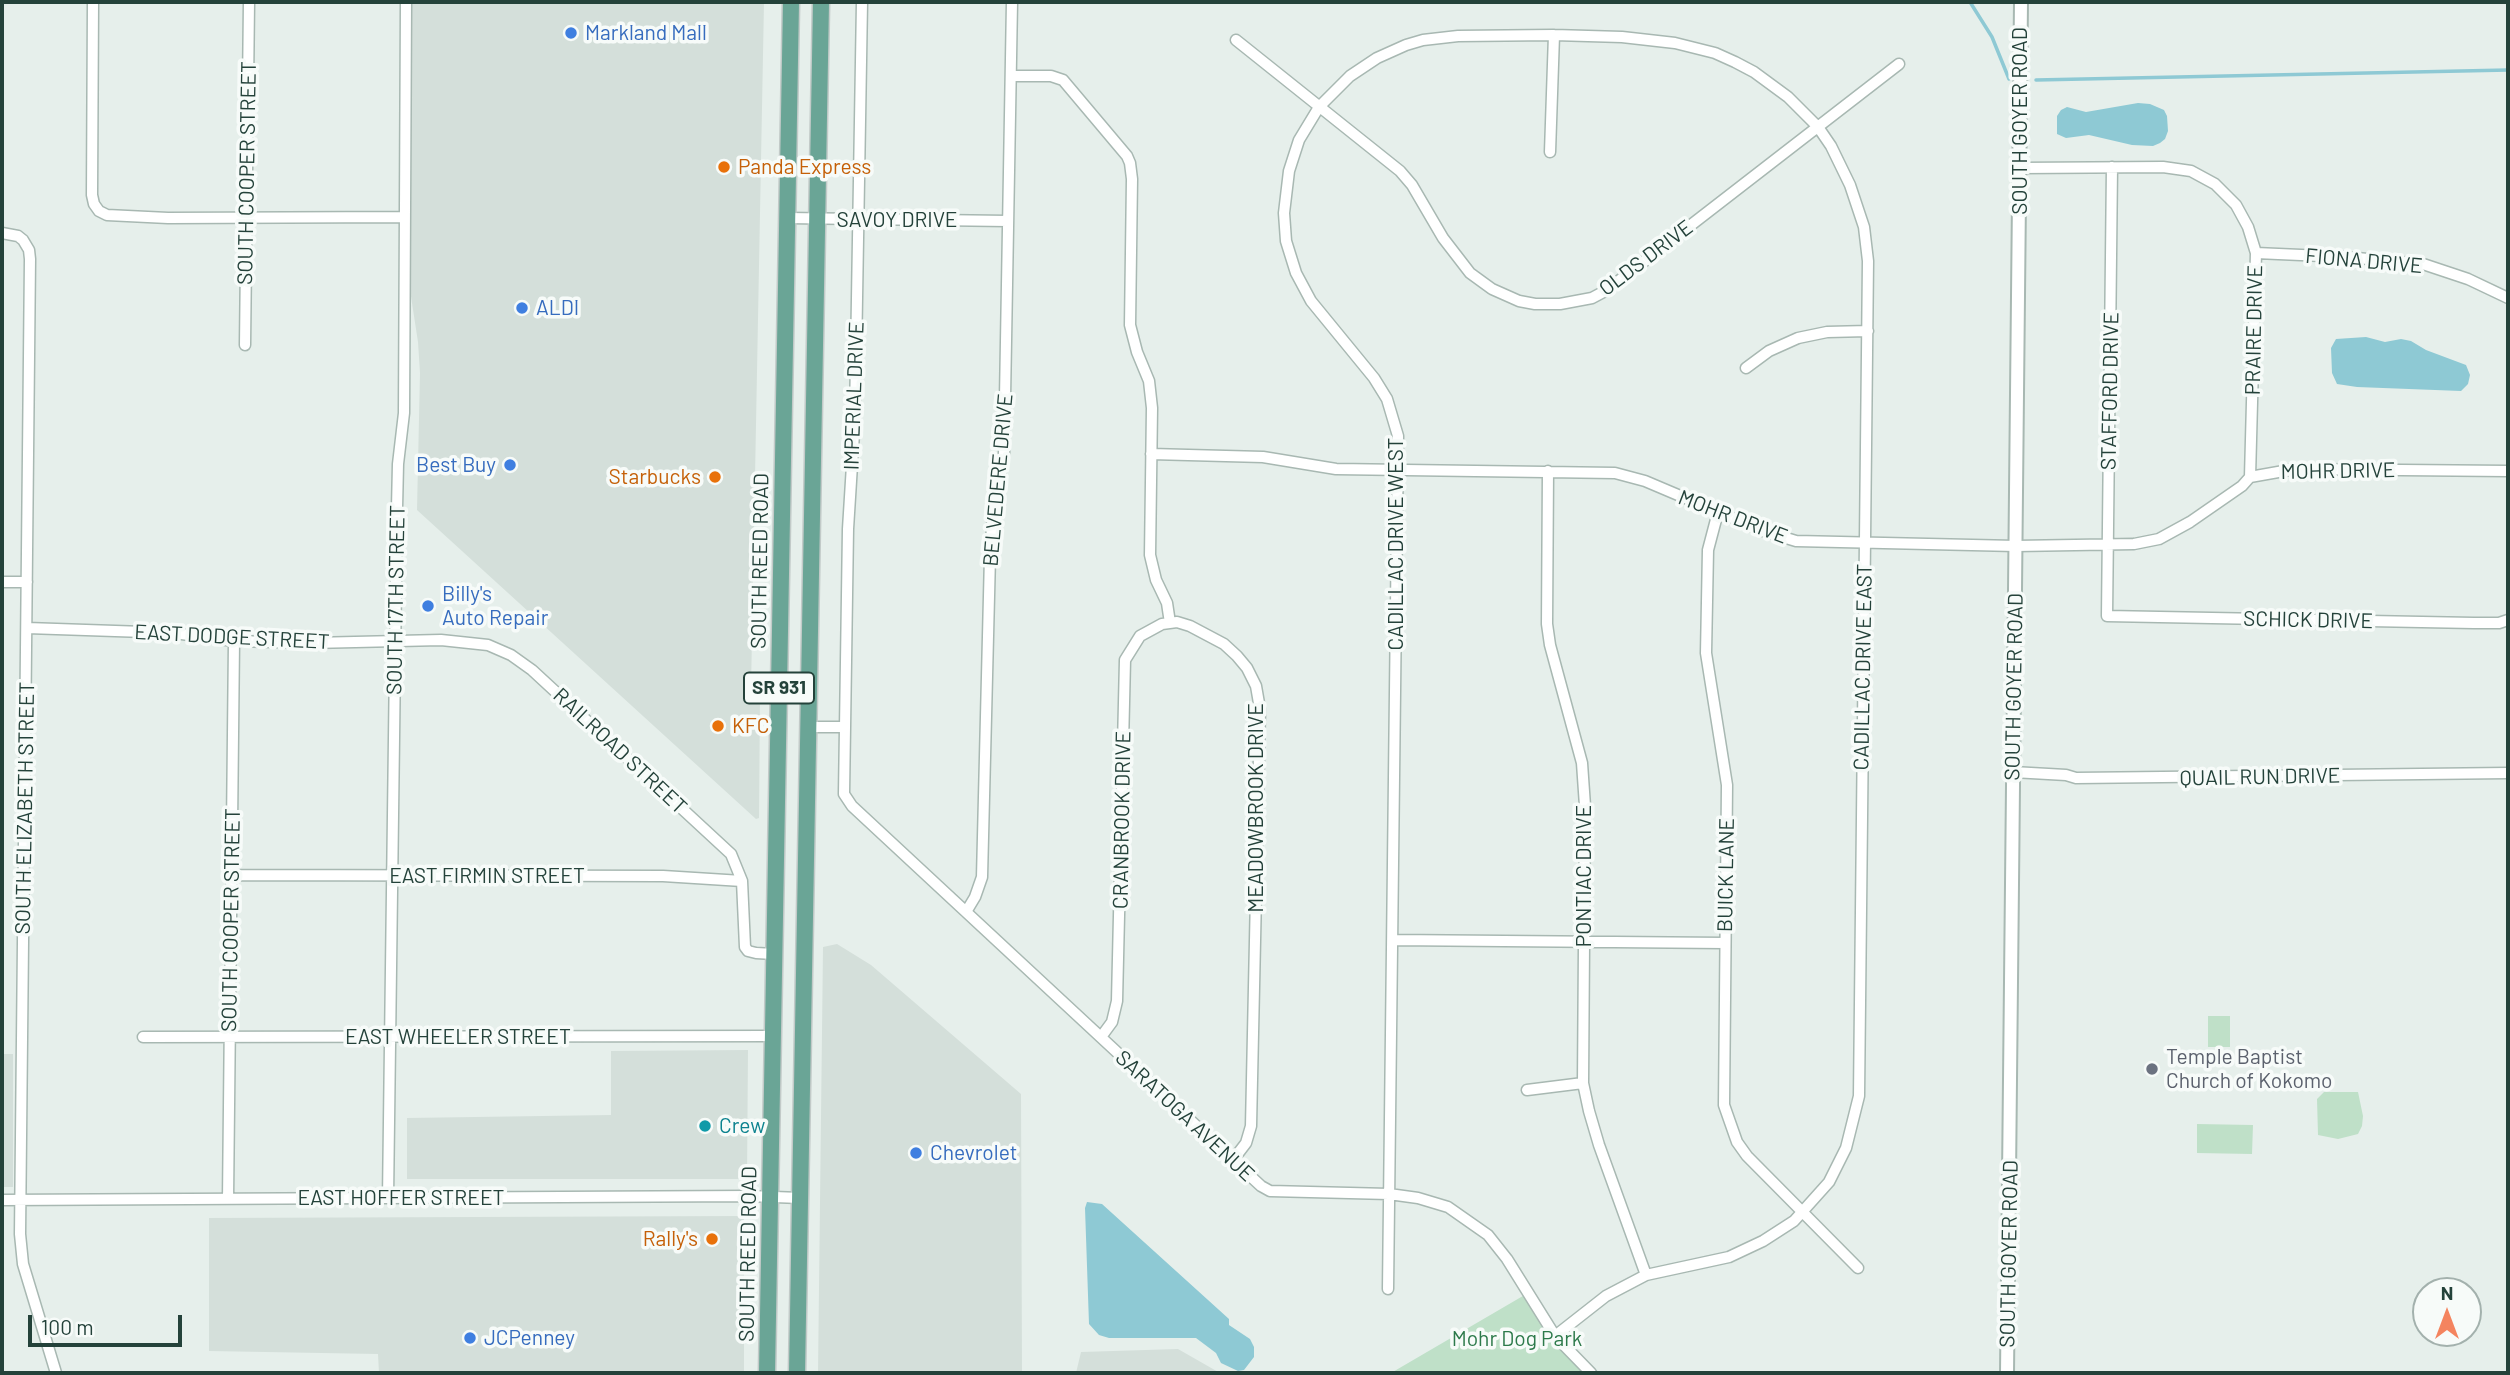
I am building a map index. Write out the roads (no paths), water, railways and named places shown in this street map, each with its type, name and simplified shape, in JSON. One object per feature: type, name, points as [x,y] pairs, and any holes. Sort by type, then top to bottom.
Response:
[{"type":"main road","name":"SOUTH REED ROAD","points":[[767,1373],[791,2]]},
{"type":"main road","name":"SR 931","points":[[797,1373],[821,2]]},
{"type":"street","points":[[93,2],[92,195],[99,211],[107,215],[156,217],[405,217]]},
{"type":"street","name":"SOUTH COOPER STREET","points":[[245,345],[249,2]]},
{"type":"street","name":"SOUTH 17TH STREET","points":[[388,1198],[398,464],[404,413],[406,2]]},
{"type":"street","name":"IMPERIAL DRIVE","points":[[844,790],[848,529],[855,417],[862,2]]},
{"type":"street","name":"BELVEDERE DRIVE","points":[[966,912],[982,877],[990,556],[993,513],[1004,454],[1012,2]]},
{"type":"street","name":"SOUTH GOYER ROAD","points":[[2007,1373],[2021,2]]},
{"type":"street","points":[[1550,152],[1553,35]]},
{"type":"street","name":"CADILLAC DRIVE WEST","points":[[1388,1290],[1398,436],[1387,399],[1374,378],[1311,301],[1296,273],[1286,241],[1284,213],[1289,171],[1299,140],[1319,107],[1350,76],[1377,58],[1406,45],[1458,36],[1553,35]]},
{"type":"street","name":"CADILLAC DRIVE EAST","points":[[1553,35],[1622,37],[1675,43],[1715,53],[1754,72],[1788,97],[1818,127],[1850,185],[1864,227],[1868,261],[1859,1096],[1846,1147],[1829,1182],[1803,1212],[1763,1241],[1729,1257],[1646,1275],[1606,1296],[1555,1336]]},
{"type":"street","name":"OLDS DRIVE","points":[[1236,40],[1400,171],[1412,185],[1443,238],[1470,273],[1492,289],[1519,301],[1535,304],[1592,298],[1607,290],[1899,64]]},
{"type":"street","points":[[1012,76],[1051,76],[1063,80],[1127,156],[1132,179],[1130,325],[1149,381],[1150,555],[1156,580],[1167,603],[1170,623]]},
{"type":"street","name":"STAFFORD DRIVE","points":[[2107,616],[2112,167]]},
{"type":"street","name":"PRAIRE DRIVE","points":[[2020,168],[2162,167],[2191,171],[2215,184],[2236,205],[2248,227],[2256,253],[2250,477]]},
{"type":"street","name":"SAVOY DRIVE","points":[[787,218],[1008,221]]},
{"type":"street","name":"SOUTH ELIZABETH STREET","points":[[2,233],[18,236],[23,240],[29,250],[30,259],[20,1234],[23,1264],[56,1373]]},
{"type":"street","name":"FIONA DRIVE","points":[[2256,253],[2423,264],[2468,279],[2508,298]]},
{"type":"street","points":[[1746,368],[1769,351],[1798,338],[1827,332],[1868,331]]},
{"type":"street","name":"MOHR DRIVE","points":[[1151,454],[1263,457],[1336,469],[1615,473],[1645,481],[1763,531],[1796,541],[2016,546],[2134,544],[2159,539],[2190,522],[2242,486],[2250,477],[2295,469],[2508,471]]},
{"type":"street","name":"PONTIAC DRIVE","points":[[1548,471],[1547,624],[1550,645],[1582,763],[1585,806],[1583,1083],[1588,1111],[1599,1145],[1646,1275]]},
{"type":"street","name":"BUICK LANE","points":[[1718,512],[1709,550],[1706,653],[1727,785],[1724,1105],[1737,1142],[1747,1156],[1858,1268]]},
{"type":"street","points":[[2,582],[27,582]]},
{"type":"street","name":"SCHICK DRIVE","points":[[2107,616],[2474,623],[2499,623],[2508,620]]},
{"type":"street","name":"CRANBROOK DRIVE","points":[[1101,1037],[1112,1022],[1117,1001],[1125,660],[1140,636],[1162,624],[1170,623]]},
{"type":"street","name":"MEADOWBROOK DRIVE","points":[[1170,623],[1190,626],[1231,650],[1247,667],[1256,686],[1260,709],[1251,1126],[1246,1143],[1233,1160]]},
{"type":"street","name":"EAST DODGE STREET","points":[[27,628],[174,633],[234,641],[441,640],[479,643]]},
{"type":"street","name":"SOUTH COOPER STREET","points":[[228,1199],[234,641]]},
{"type":"street","name":"RAILROAD STREET","points":[[479,643],[511,655],[592,723],[731,855],[742,881]]},
{"type":"street","points":[[808,727],[844,727]]},
{"type":"street","name":"QUAIL RUN DRIVE","points":[[2013,772],[2076,778],[2508,772]]},
{"type":"street","name":"SARATOGA AVENUE","points":[[844,790],[852,806],[1261,1186],[1270,1191],[1389,1194],[1418,1198],[1448,1207],[1488,1235],[1507,1259],[1555,1336],[1591,1373]]},
{"type":"street","name":"EAST FIRMIN STREET","points":[[232,875],[663,876],[742,881]]},
{"type":"street","points":[[742,881],[745,947],[755,953],[774,954]]},
{"type":"street","points":[[1392,940],[1725,943]]},
{"type":"street","name":"EAST WHEELER STREET","points":[[143,1037],[773,1036]]},
{"type":"street","points":[[1527,1090],[1583,1083]]},
{"type":"street","name":"EAST HOFFER STREET","points":[[2,1200],[800,1198]]},
{"type":"water","points":[[2138,103],[2150,104],[2164,110],[2168,131],[2160,143],[2153,146],[2132,145],[2089,135],[2066,138],[2057,134],[2057,116],[2067,107],[2086,112]]},
{"type":"water","points":[[2366,337],[2385,342],[2401,339],[2411,341],[2426,350],[2466,365],[2470,375],[2468,384],[2461,391],[2337,384],[2332,373],[2331,348],[2336,339]]},
{"type":"water","points":[[1087,1202],[1102,1204],[1229,1319],[1229,1325],[1250,1339],[1254,1347],[1254,1357],[1244,1370],[1238,1371],[1221,1363],[1216,1353],[1196,1338],[1109,1338],[1099,1335],[1089,1324]]},
{"type":"waterway","points":[[1970,2],[1992,37],[2009,79]]},
{"type":"waterway","points":[[2036,80],[2508,70]]},
{"type":"place","name":"Markland Mall","points":[[571,33]]},
{"type":"place","name":"Panda Express","points":[[724,167]]},
{"type":"place","name":"ALDI","points":[[522,308]]},
{"type":"place","name":"Best Buy","points":[[510,465]]},
{"type":"place","name":"Starbucks","points":[[715,477]]},
{"type":"place","name":"Billy's Auto Repair","points":[[428,606]]},
{"type":"place","name":"KFC","points":[[718,726]]},
{"type":"place","name":"Temple Baptist Church of Kokomo","points":[[2152,1069]]},
{"type":"place","name":"Crew","points":[[705,1126]]},
{"type":"place","name":"Chevrolet","points":[[916,1153]]},
{"type":"place","name":"Rally's","points":[[712,1239]]},
{"type":"place","name":"JCPenney","points":[[470,1338]]},
{"type":"park label","name":"Mohr Dog Park","points":[[1517,1339]]}]
